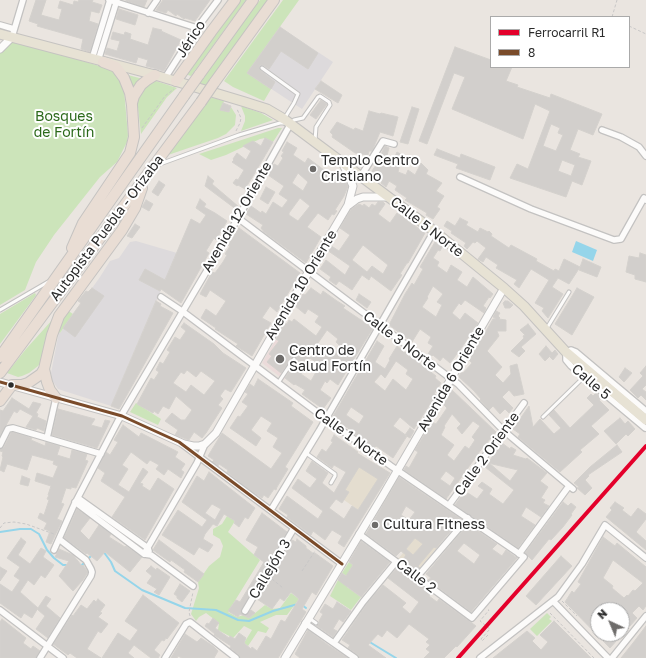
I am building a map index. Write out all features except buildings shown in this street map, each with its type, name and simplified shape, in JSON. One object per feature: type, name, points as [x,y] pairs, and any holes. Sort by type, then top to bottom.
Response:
[{"type":"highway","points":[[180,83],[211,32],[235,0]]},
{"type":"highway","name":"Autopista Puebla - Orizaba","points":[[0,357],[253,0]]},
{"type":"highway","name":"Autopista Puebla - Orizaba","points":[[1,371],[201,102],[274,0]]},
{"type":"highway","points":[[67,263],[83,223],[130,153],[135,131],[130,93],[124,78],[116,67],[98,61]]},
{"type":"highway","points":[[132,105],[134,96],[141,85],[146,80],[160,77]]},
{"type":"highway","points":[[56,398],[47,382],[44,369],[52,335],[60,316],[122,230],[134,208],[145,177]]},
{"type":"highway","points":[[0,401],[12,385],[22,384],[36,378],[44,369]]},
{"type":"main road","name":"Calle 5 Norte","points":[[0,34],[13,33],[98,61],[160,77],[256,105],[288,121],[434,231],[504,288],[524,306],[566,352],[646,424]]},
{"type":"street","points":[[0,49],[13,33],[23,0]]},
{"type":"street","points":[[98,61],[110,0],[197,28]]},
{"type":"street","points":[[148,13],[156,0]]},
{"type":"street","name":"Jérico","points":[[160,77],[218,0]]},
{"type":"street","points":[[98,61],[116,1]]},
{"type":"street","points":[[0,25],[13,33]]},
{"type":"street","name":"Avenida 12 Oriente","points":[[54,550],[76,500],[100,454],[182,311],[238,218],[288,121]]},
{"type":"street","points":[[602,130],[621,137],[639,147],[646,156]]},
{"type":"street","points":[[361,176],[383,141],[394,144]]},
{"type":"street","points":[[342,162],[352,186],[348,205]]},
{"type":"street","points":[[460,177],[531,209],[614,240],[621,239],[645,199]]},
{"type":"street","points":[[348,205],[357,198],[388,197]]},
{"type":"street","name":"Avenida 10 Oriente","points":[[205,444],[216,432],[308,271],[348,205]]},
{"type":"street","name":"Calle 3 Norte","points":[[238,218],[451,379],[504,430],[571,487],[522,555]]},
{"type":"street","points":[[271,510],[326,419],[434,231]]},
{"type":"street","name":"Avenida 6 Oriente","points":[[285,658],[398,470],[504,288]]},
{"type":"street","name":"Calle 1 Norte","points":[[161,297],[182,311],[326,419],[522,555]]},
{"type":"street","name":"Calle 5","points":[[646,411],[576,352],[571,350],[566,352],[566,360],[584,377],[646,424]]},
{"type":"street","points":[[0,382],[122,416],[178,442],[193,446],[205,444]]},
{"type":"street","points":[[47,438],[56,398]]},
{"type":"street","name":"Calle 2 Oriente","points":[[449,505],[524,403]]},
{"type":"street","points":[[0,445],[8,429],[11,428],[100,454]]},
{"type":"street","points":[[178,442],[342,564]]},
{"type":"street","points":[[146,551],[200,458],[205,444]]},
{"type":"street","points":[[76,500],[193,587]]},
{"type":"street","points":[[417,577],[468,518]]},
{"type":"street","points":[[480,658],[553,601],[582,564],[605,525],[646,558]]},
{"type":"street","name":"Callejón 3","points":[[245,611],[294,528]]},
{"type":"street","name":"Calle 2","points":[[359,534],[472,618],[483,605]]},
{"type":"street","points":[[40,658],[91,576],[91,569],[86,560],[59,538]]},
{"type":"street","points":[[483,605],[522,555]]},
{"type":"street","points":[[334,643],[363,602],[396,562]]},
{"type":"street","points":[[553,601],[608,658]]},
{"type":"street","points":[[0,610],[63,658]]},
{"type":"street","points":[[612,658],[646,616]]},
{"type":"street","points":[[307,621],[354,658]]},
{"type":"street","points":[[165,658],[186,624],[190,622],[236,658]]},
{"type":"lane","points":[[262,68],[298,94],[288,121]]},
{"type":"lane","points":[[152,167],[228,139],[280,123],[303,118],[314,107],[318,97],[320,96],[329,102],[330,105],[323,113],[316,127],[315,141]]},
{"type":"lane","points":[[0,310],[38,287],[55,279]]},
{"type":"lane","points":[[546,330],[569,292]]},
{"type":"lane","points":[[278,383],[294,359]]},
{"type":"lane","points":[[544,417],[584,377]]},
{"type":"lane","points":[[306,453],[335,474],[331,483]]},
{"type":"lane","points":[[307,621],[316,623]]},
{"type":"path","points":[[612,16],[617,0]]},
{"type":"path","points":[[630,26],[646,34]]},
{"type":"path","points":[[140,130],[165,96],[180,83]]},
{"type":"path","points":[[228,139],[240,123],[240,114],[234,106]]},
{"type":"path","points":[[0,528],[4,523],[14,522],[26,524],[59,538]]},
{"type":"path","points":[[302,571],[318,546]]},
{"type":"path","points":[[266,575],[283,588]]},
{"type":"path","points":[[189,615],[193,587]]},
{"type":"path","points":[[483,605],[489,610],[480,621],[490,629],[480,639],[482,641],[488,635]]},
{"type":"path","points":[[545,608],[594,658]]},
{"type":"shaded area","points":[[280,27],[333,62],[302,109],[247,73]]},
{"type":"shaded area","points":[[136,241],[177,253],[111,406],[58,389],[52,380],[51,373],[59,332],[60,333],[110,261],[119,258],[130,242]]},
{"type":"shaded area","name":"Centro de Salud Fortín","points":[[276,339],[298,355],[284,380],[262,363]]},
{"type":"shaded area","points":[[357,453],[390,473],[364,514],[334,493]]},
{"type":"shaded area","points":[[423,528],[442,542],[416,572],[398,559]]},
{"type":"green space","points":[[240,0],[246,0],[191,76],[188,75],[189,70]]},
{"type":"green space","points":[[260,0],[269,0],[206,87],[198,84]]},
{"type":"green space","points":[[283,0],[299,0],[247,73],[271,89],[264,101],[233,87],[224,81]]},
{"type":"green space","name":"Bosques de Fortín","points":[[21,42],[109,69],[116,74],[120,79],[124,90],[128,135],[127,142],[117,162],[100,177],[54,235],[36,262],[25,290],[0,305],[0,53],[11,43]]},
{"type":"green space","points":[[128,75],[143,79],[132,91],[132,87]]},
{"type":"green space","points":[[153,80],[177,88],[167,97],[141,134],[137,99],[140,92]]},
{"type":"green space","points":[[210,97],[224,101],[221,110],[229,112],[231,107],[236,115],[235,125],[226,134],[218,138],[168,155]]},
{"type":"green space","points":[[241,106],[261,113],[273,120],[241,131],[245,121],[245,116]]},
{"type":"green space","points":[[282,128],[273,142],[265,138],[260,139],[226,155],[211,160],[199,154]]},
{"type":"green space","points":[[35,293],[36,295],[34,298],[0,344],[0,314]]},
{"type":"green space","points":[[67,310],[73,314],[60,333],[62,319]]},
{"type":"green space","points":[[53,319],[41,362],[38,366],[29,373],[18,377],[7,373],[26,349]]},
{"type":"green space","points":[[136,403],[161,419],[158,425],[130,412]]},
{"type":"green space","points":[[227,516],[235,521],[228,532],[260,560],[228,612],[237,617],[244,615],[249,618],[265,605],[272,609],[280,608],[291,593],[299,599],[287,615],[276,615],[260,622],[269,628],[266,633],[258,631],[248,646],[244,643],[252,630],[244,626],[233,638],[218,630],[219,623],[206,613],[199,617],[196,621],[191,614],[199,588],[198,582],[209,566],[220,557],[223,546],[220,539],[213,535],[213,529],[222,524]]},
{"type":"green space","points":[[349,562],[353,565],[350,570],[351,579],[347,587],[361,597],[351,610],[330,596],[338,580],[348,577],[342,573]]},
{"type":"green space","points":[[547,613],[551,617],[549,619],[552,621],[537,636],[530,629]]},
{"type":"water","points":[[576,241],[597,250],[593,261],[572,252]]},
{"type":"waterway","points":[[0,532],[31,529],[39,534],[47,550],[54,558],[63,565],[67,565]]},
{"type":"waterway","points":[[103,551],[111,562],[115,571],[142,590],[185,608],[216,610],[238,620],[249,621],[273,611],[298,604]]},
{"type":"waterway","points":[[80,567],[92,555]]},
{"type":"waterway","points":[[302,605],[306,608]]},
{"type":"waterway","points":[[368,641],[396,658]]},
{"type":"rail line","name":"R1","points":[[458,658],[646,446]]},
{"type":"transit line","name":"8","points":[[0,382],[122,416],[179,442],[342,564]]},
{"type":"place","name":"Templo Centro Cristiano","points":[[313,169]]},
{"type":"place","name":"Centro de Salud Fortín","points":[[280,359]]},
{"type":"place","name":"Cultura Fitness","points":[[375,525]]}]
